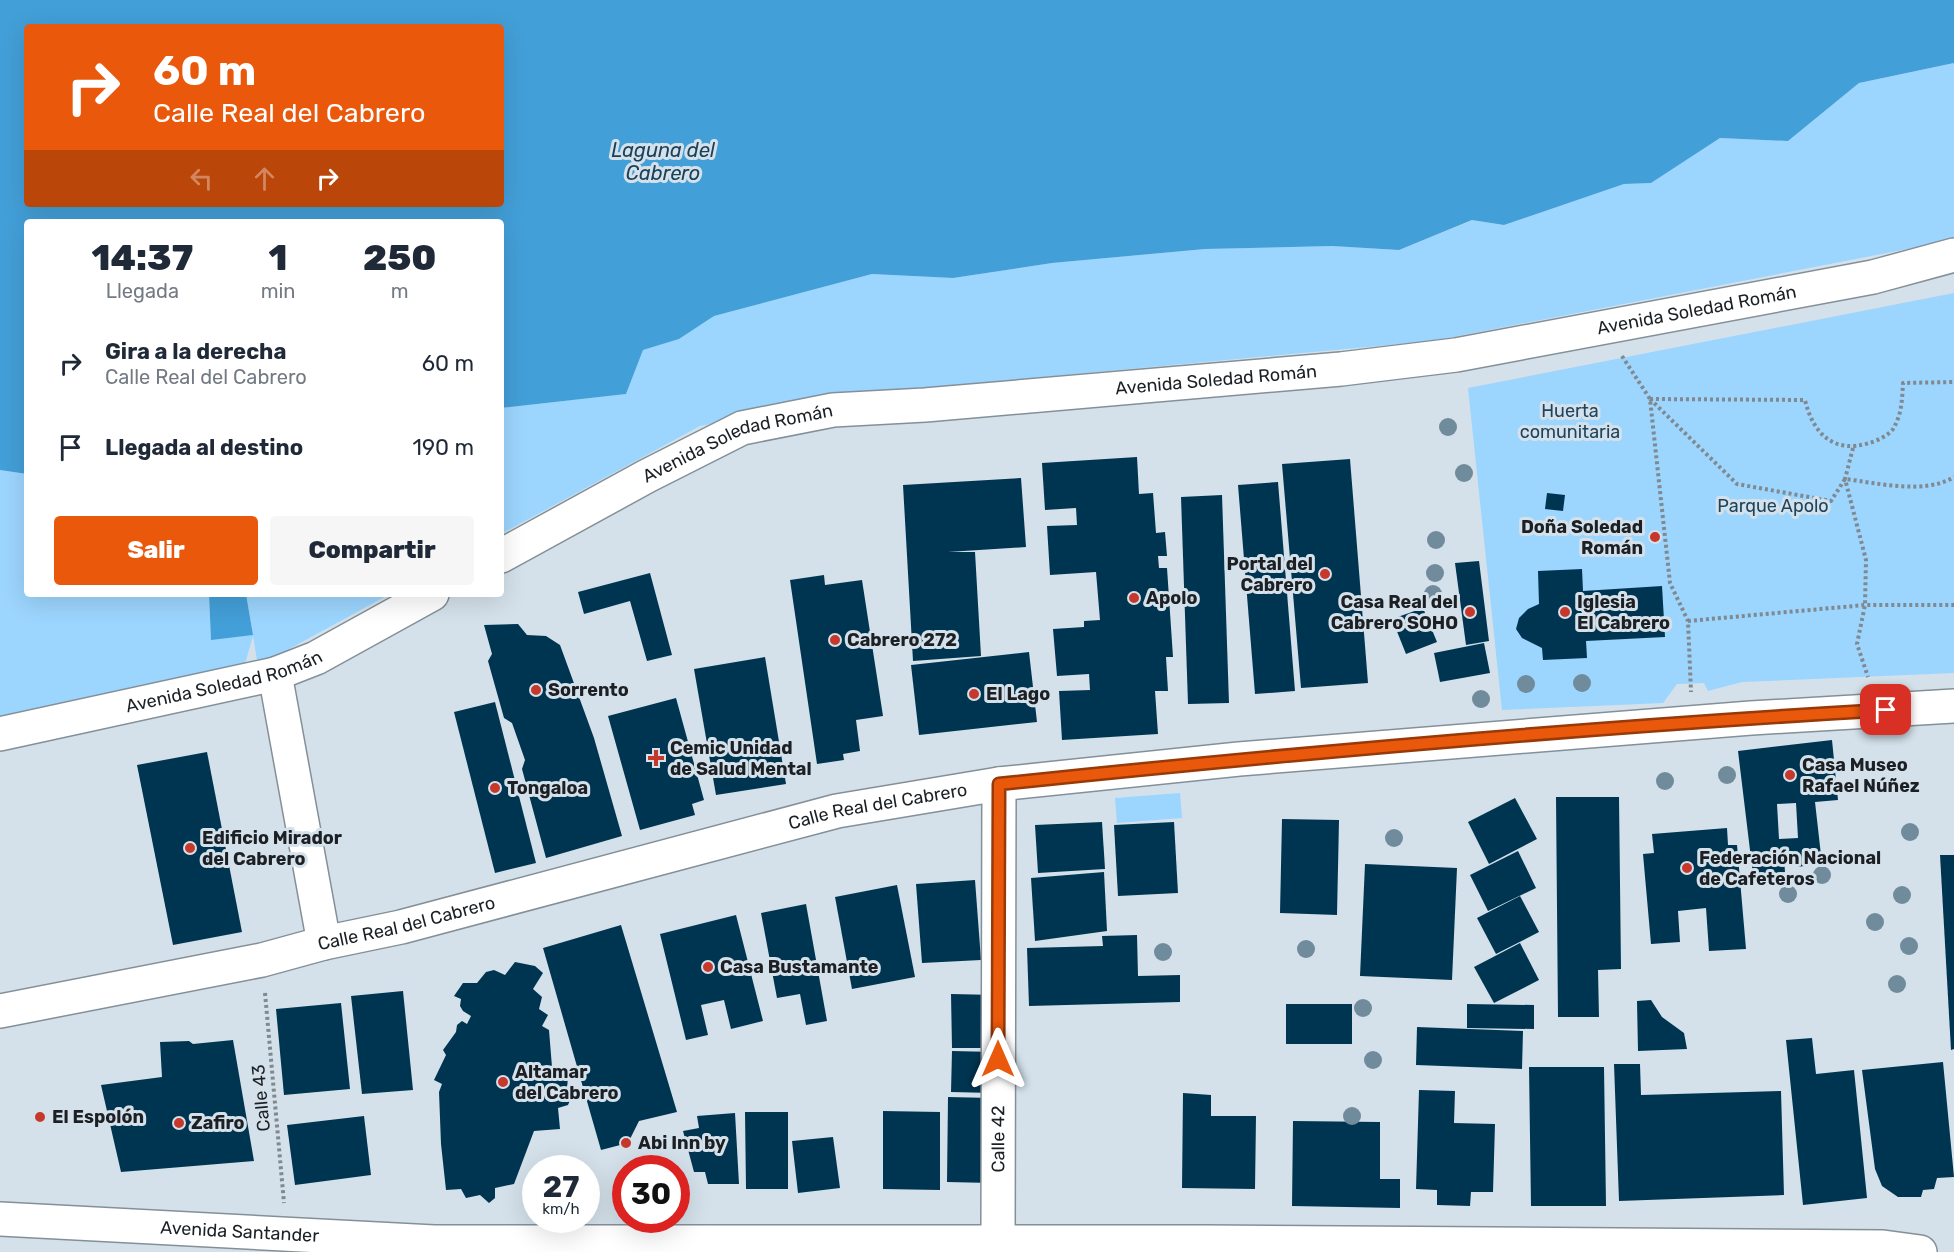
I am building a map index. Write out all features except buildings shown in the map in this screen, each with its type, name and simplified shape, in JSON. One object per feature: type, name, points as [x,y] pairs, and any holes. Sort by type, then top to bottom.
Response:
[{"type":"main road","name":"Avenida Soledad Román","points":[[504,554],[742,428],[833,410],[925,405],[1341,369],[1456,355],[1873,276],[1954,255]]},
{"type":"main road","name":"Avenida Soledad Román","points":[[0,734],[275,674],[315,658],[427,597]]},
{"type":"main road","points":[[275,674],[324,943]]},
{"type":"main road","name":"Calle Real del Cabrero","points":[[0,1011],[262,960],[324,943],[401,927],[837,811],[999,784],[1286,755],[1751,718],[1954,706]]},
{"type":"main road","name":"Calle 42","points":[[998,1243],[999,784]]},
{"type":"main road","name":"Avenida Santander","points":[[0,1220],[434,1242],[1206,1242],[1871,1247],[1920,1252]]},
{"type":"path","points":[[1606,326],[1629,370],[1650,399],[1737,483],[1831,501],[1845,479],[1853,448]]},
{"type":"path","points":[[1650,399],[1805,400],[1809,417],[1819,432],[1834,442],[1853,448],[1874,442],[1892,431],[1902,410],[1903,383],[1954,382]]},
{"type":"path","points":[[1650,399],[1670,583],[1688,621],[1691,697]]},
{"type":"path","points":[[1845,479],[1913,486],[1947,482],[1954,477]]},
{"type":"path","points":[[1845,479],[1866,560],[1865,605],[1857,644],[1868,677]]},
{"type":"path","points":[[1688,621],[1865,605],[1954,605]]},
{"type":"path","name":"Calle 43","points":[[262,960],[287,1234]]},
{"type":"green space","points":[[1954,63],[1954,240],[1432,341],[861,394],[700,426],[504,532],[504,408],[626,394],[643,350],[679,339],[714,316],[872,274],[953,278],[1052,263],[1205,249],[1332,246],[1399,250],[1473,220],[1504,225],[1624,184],[1651,183],[1720,138],[1788,141],[1859,83]]},
{"type":"green space","name":"Parque Apolo","points":[[1954,293],[1954,673],[1742,682],[1708,691],[1704,683],[1677,684],[1663,703],[1502,710],[1468,388]]},
{"type":"green space","points":[[0,470],[24,474],[24,597],[209,597],[211,639],[253,635],[247,597],[384,597],[258,666],[253,636],[245,664],[0,716]]},
{"type":"green space","points":[[1180,793],[1182,818],[1117,823],[1115,798]]},
{"type":"water","name":"Laguna del Cabrero","points":[[0,0],[1954,0],[1954,63],[1859,83],[1788,141],[1720,138],[1651,183],[1624,184],[1504,225],[1472,220],[1399,250],[1332,246],[1205,249],[1052,263],[953,278],[872,274],[714,316],[679,339],[643,350],[626,394],[504,408],[504,219],[24,219],[24,474],[0,470]]},
{"type":"water","points":[[209,597],[247,597],[253,635],[211,640]]},
{"type":"place","name":"Doña Soledad Román","points":[[1655,537]]},
{"type":"place","name":"Portal del Cabrero","points":[[1325,574]]},
{"type":"place","name":"Apolo","points":[[1134,598]]},
{"type":"place","name":"Casa Real del Cabrero SOHO","points":[[1470,612]]},
{"type":"place","name":"Iglesia El Cabrero","points":[[1565,612]]},
{"type":"place","name":"Cabrero 272","points":[[835,640]]},
{"type":"place","name":"Sorrento","points":[[536,690]]},
{"type":"place","name":"El Lago","points":[[974,694]]},
{"type":"place","name":"Cemic Unidad de Salud Mental","points":[[656,758]]},
{"type":"place","name":"Casa Museo Rafael Núñez","points":[[1790,775]]},
{"type":"place","name":"Tongaloa","points":[[495,788]]},
{"type":"place","name":"Edificio Mirador del Cabrero","points":[[190,848]]},
{"type":"place","name":"Federación Nacional de Cafeteros","points":[[1687,868]]},
{"type":"place","name":"Casa Bustamante","points":[[708,967]]},
{"type":"place","name":"Altamar del Cabrero","points":[[503,1082]]},
{"type":"place","name":"El Espolón","points":[[40,1117]]},
{"type":"place","name":"Zafiro","points":[[179,1123]]},
{"type":"place","name":"Abi Inn by","points":[[626,1143]]},
{"type":"route","points":[[998,1059],[999,784],[1262,757],[1751,718],[1886,710]]},
{"type":"park label","name":"Huerta comunitaria","points":[[1570,421]]}]
